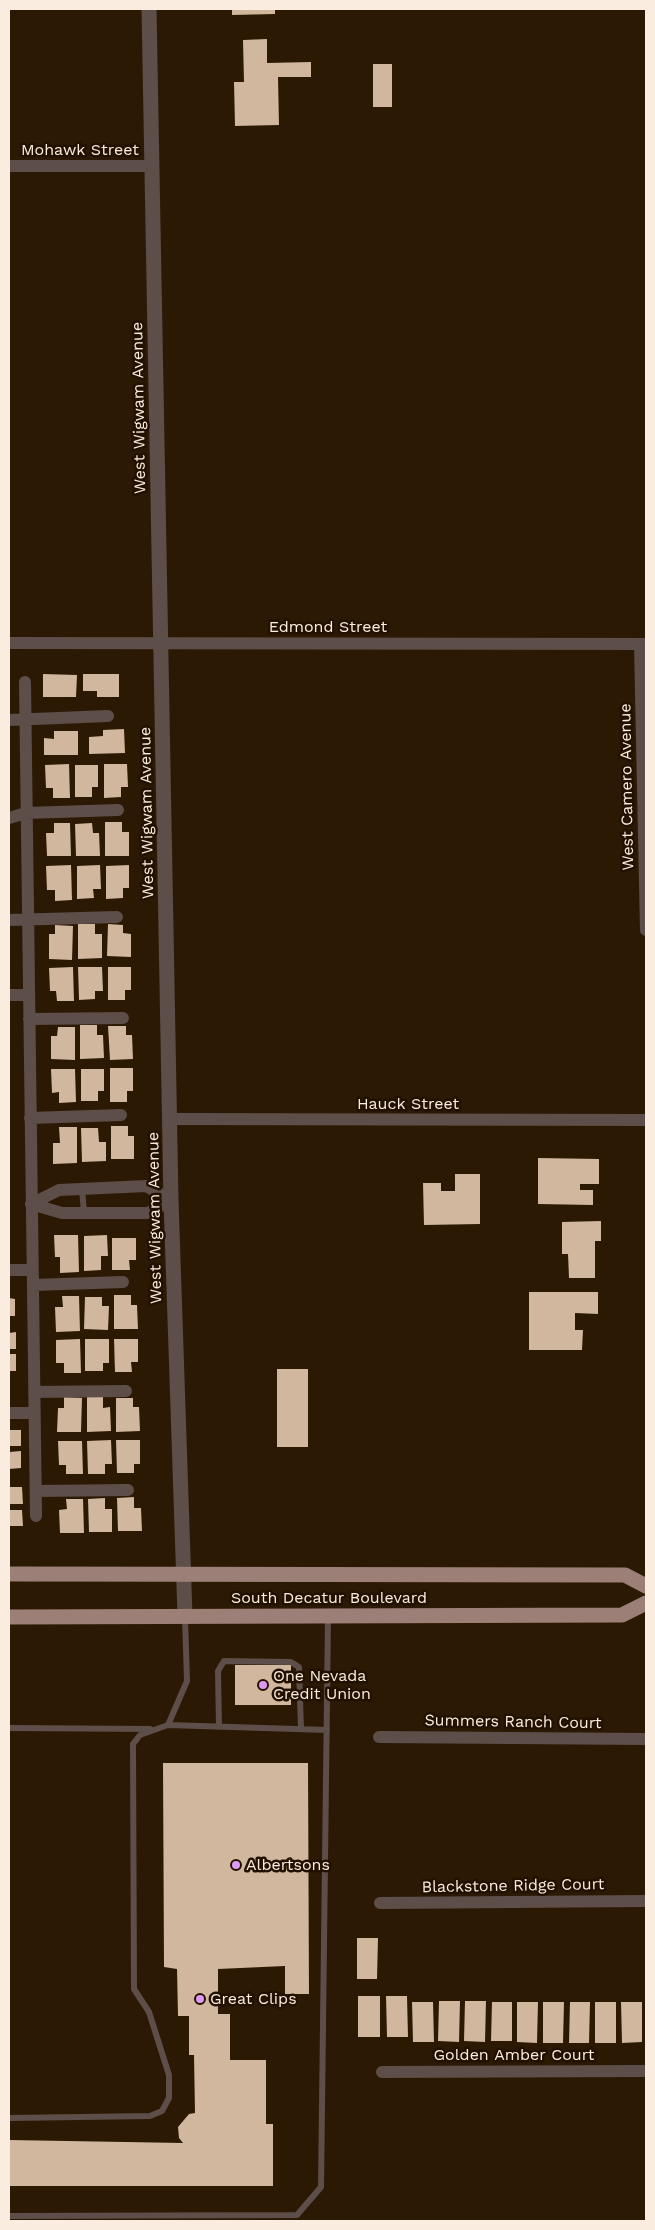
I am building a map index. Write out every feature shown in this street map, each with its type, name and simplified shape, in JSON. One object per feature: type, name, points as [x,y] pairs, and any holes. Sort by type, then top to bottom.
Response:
[{"type":"main road","name":"South Decatur Boulevard","points":[[9,1574],[625,1576],[646,1586]]},
{"type":"main road","name":"South Decatur Boulevard","points":[[9,1617],[622,1615],[646,1603]]},
{"type":"street","name":"West Wigwam Avenue","points":[[149,9],[171,1200],[184,1616]]},
{"type":"street","name":"Mohawk Street","points":[[9,166],[152,166]]},
{"type":"street","name":"Edmond Street","points":[[9,643],[643,644]]},
{"type":"street","name":"West Camero Avenue","points":[[643,644],[646,930]]},
{"type":"street","points":[[25,682],[36,1516]]},
{"type":"street","points":[[9,720],[108,716]]},
{"type":"street","points":[[9,818],[26,812],[118,810]]},
{"type":"street","points":[[9,920],[117,917]]},
{"type":"street","points":[[9,995],[28,995]]},
{"type":"street","points":[[29,1019],[123,1018]]},
{"type":"street","points":[[30,1118],[121,1114]]},
{"type":"street","name":"Hauck Street","points":[[170,1119],[646,1120]]},
{"type":"street","points":[[31,1204],[59,1190],[146,1186],[171,1200]]},
{"type":"street","points":[[31,1204],[62,1213],[148,1213],[171,1200]]},
{"type":"street","points":[[9,1270],[32,1270]]},
{"type":"street","points":[[32,1285],[123,1282]]},
{"type":"street","points":[[34,1392],[126,1391]]},
{"type":"street","points":[[9,1413],[34,1413]]},
{"type":"street","points":[[36,1491],[128,1490]]},
{"type":"street","name":"Summers Ranch Court","points":[[379,1737],[646,1739]]},
{"type":"street","name":"Blackstone Ridge Court","points":[[380,1903],[646,1901]]},
{"type":"street","name":"Golden Amber Court","points":[[382,2072],[646,2071]]},
{"type":"lane","points":[[82,1188],[84,1212]]},
{"type":"lane","points":[[168,1725],[188,1681],[184,1616]]},
{"type":"lane","points":[[9,2216],[297,2215],[321,2187],[328,1616]]},
{"type":"lane","points":[[219,1727],[218,1671],[224,1661],[291,1662],[299,1667],[301,1729]]},
{"type":"lane","points":[[9,2118],[150,2116],[162,2111],[169,2098],[169,2075],[149,2012],[134,1989],[133,1744],[140,1735],[168,1725],[327,1730]]},
{"type":"lane","points":[[9,1728],[156,1729]]},
{"type":"building","points":[[232,9],[275,9],[275,14],[232,15]]},
{"type":"building","points":[[267,39],[267,63],[311,62],[311,77],[278,77],[279,125],[235,126],[234,82],[244,82],[243,40]]},
{"type":"building","points":[[373,64],[392,64],[392,107],[373,107]]},
{"type":"building","points":[[43,674],[77,675],[76,697],[43,697]]},
{"type":"building","points":[[83,674],[119,674],[119,697],[97,697],[97,691],[83,691]]},
{"type":"building","points":[[124,729],[125,753],[89,754],[89,737],[103,736],[103,730]]},
{"type":"building","points":[[54,731],[78,731],[78,755],[44,755],[44,738],[54,739]]},
{"type":"building","points":[[69,764],[70,798],[53,798],[53,788],[46,788],[45,765]]},
{"type":"building","points":[[104,764],[127,764],[128,787],[121,787],[121,797],[104,798]]},
{"type":"building","points":[[75,765],[98,765],[98,787],[92,787],[92,797],[75,797]]},
{"type":"building","points":[[105,822],[122,822],[122,832],[129,832],[129,856],[105,856]]},
{"type":"building","points":[[54,823],[70,823],[71,856],[47,856],[46,833],[54,833]]},
{"type":"building","points":[[92,823],[93,833],[99,833],[100,856],[76,856],[75,824]]},
{"type":"building","points":[[71,865],[72,900],[55,901],[55,890],[47,890],[46,866]]},
{"type":"building","points":[[100,865],[101,889],[93,889],[94,898],[77,899],[77,866]]},
{"type":"building","points":[[129,865],[129,888],[123,888],[123,898],[106,899],[106,866]]},
{"type":"building","points":[[78,924],[95,924],[95,934],[102,934],[102,958],[78,959]]},
{"type":"building","points":[[108,924],[123,925],[123,933],[131,934],[131,957],[107,956]]},
{"type":"building","points":[[55,925],[73,926],[72,960],[49,959],[49,934],[55,934]]},
{"type":"building","points":[[73,967],[74,1001],[57,1001],[56,991],[50,991],[49,968]]},
{"type":"building","points":[[78,967],[102,967],[103,991],[95,991],[95,999],[79,1000]]},
{"type":"building","points":[[108,967],[131,967],[131,990],[125,990],[125,1000],[108,1000]]},
{"type":"building","points":[[80,1025],[97,1025],[97,1035],[103,1035],[104,1058],[80,1059]]},
{"type":"building","points":[[108,1026],[126,1026],[126,1035],[132,1035],[133,1059],[110,1060]]},
{"type":"building","points":[[58,1027],[75,1027],[75,1060],[51,1059],[51,1036],[57,1036]]},
{"type":"building","points":[[110,1068],[133,1068],[133,1091],[127,1091],[127,1102],[110,1102]]},
{"type":"building","points":[[51,1069],[75,1069],[76,1102],[59,1103],[59,1092],[52,1093]]},
{"type":"building","points":[[81,1069],[104,1069],[104,1091],[98,1091],[98,1101],[81,1101]]},
{"type":"building","points":[[111,1126],[128,1126],[128,1136],[134,1136],[134,1159],[111,1159]]},
{"type":"building","points":[[59,1127],[77,1127],[77,1163],[53,1164],[53,1143],[60,1143]]},
{"type":"building","points":[[81,1128],[98,1128],[99,1142],[106,1142],[106,1161],[82,1162]]},
{"type":"building","points":[[538,1158],[599,1159],[599,1184],[580,1184],[580,1190],[593,1190],[593,1205],[538,1204]]},
{"type":"building","points":[[455,1174],[480,1174],[480,1224],[424,1225],[423,1183],[441,1183],[441,1191],[455,1191]]},
{"type":"building","points":[[601,1221],[601,1241],[595,1241],[595,1278],[569,1278],[568,1254],[562,1254],[562,1222]]},
{"type":"building","points":[[54,1235],[78,1235],[79,1272],[60,1273],[60,1257],[55,1257]]},
{"type":"building","points":[[107,1235],[108,1256],[101,1256],[101,1270],[84,1271],[84,1236]]},
{"type":"building","points":[[112,1238],[136,1238],[136,1260],[129,1260],[130,1270],[112,1270]]},
{"type":"building","points":[[529,1292],[598,1292],[598,1314],[575,1313],[575,1330],[583,1330],[582,1350],[529,1350]]},
{"type":"building","points":[[114,1295],[131,1295],[131,1305],[137,1305],[138,1329],[114,1329]]},
{"type":"building","points":[[62,1296],[79,1296],[80,1331],[56,1332],[55,1307],[63,1307]]},
{"type":"building","points":[[85,1297],[102,1297],[102,1306],[109,1306],[108,1330],[84,1329]]},
{"type":"building","points":[[9,1298],[15,1299],[15,1316],[9,1316]]},
{"type":"building","points":[[16,1332],[16,1349],[9,1349],[9,1333]]},
{"type":"building","points":[[80,1339],[81,1373],[64,1373],[64,1363],[56,1363],[56,1340]]},
{"type":"building","points":[[85,1339],[109,1339],[109,1363],[103,1363],[103,1371],[85,1371]]},
{"type":"building","points":[[114,1339],[138,1339],[138,1362],[131,1362],[132,1372],[115,1372]]},
{"type":"building","points":[[9,1354],[16,1354],[16,1371],[9,1371]]},
{"type":"building","points":[[277,1369],[308,1369],[308,1447],[277,1447]]},
{"type":"building","points":[[64,1397],[82,1398],[81,1432],[57,1432],[58,1408],[64,1408]]},
{"type":"building","points":[[87,1397],[103,1397],[103,1408],[110,1407],[111,1431],[87,1432]]},
{"type":"building","points":[[116,1398],[133,1398],[133,1407],[139,1407],[140,1431],[116,1432]]},
{"type":"building","points":[[9,1430],[21,1430],[21,1446],[9,1446]]},
{"type":"building","points":[[111,1440],[112,1464],[105,1464],[105,1474],[88,1474],[87,1441]]},
{"type":"building","points":[[116,1440],[140,1440],[140,1464],[134,1464],[134,1473],[117,1473]]},
{"type":"building","points":[[58,1441],[82,1441],[83,1474],[66,1474],[66,1465],[59,1465]]},
{"type":"building","points":[[21,1451],[21,1468],[9,1469],[9,1452]]},
{"type":"building","points":[[9,1487],[22,1487],[23,1504],[9,1504]]},
{"type":"building","points":[[134,1497],[134,1508],[141,1508],[142,1531],[118,1531],[117,1498]]},
{"type":"building","points":[[105,1498],[105,1509],[112,1509],[112,1532],[89,1532],[88,1499]]},
{"type":"building","points":[[66,1499],[83,1499],[84,1533],[60,1533],[59,1510],[67,1509]]},
{"type":"building","points":[[9,1510],[22,1510],[23,1526],[9,1526]]},
{"type":"building","name":"One Nevada Credit Union","points":[[235,1665],[291,1665],[291,1705],[235,1705]]},
{"type":"building","points":[[163,1763],[308,1763],[309,1994],[285,1994],[285,1966],[218,1969],[218,2014],[230,2014],[230,2060],[266,2060],[266,2124],[273,2124],[273,2186],[9,2186],[9,2140],[183,2143],[179,2138],[178,2127],[189,2114],[195,2113],[194,2055],[189,2055],[189,2016],[178,2016],[177,1969],[164,1967]]},
{"type":"building","points":[[357,1938],[378,1938],[377,1979],[357,1979]]},
{"type":"building","points":[[358,1996],[380,1996],[380,2037],[358,2037]]},
{"type":"building","points":[[386,1996],[407,1996],[408,2037],[387,2037]]},
{"type":"building","points":[[439,2001],[460,2001],[459,2042],[438,2041]]},
{"type":"building","points":[[465,2001],[486,2001],[485,2042],[464,2041]]},
{"type":"building","points":[[412,2002],[433,2002],[434,2042],[413,2042]]},
{"type":"building","points":[[492,2002],[512,2002],[512,2041],[491,2041]]},
{"type":"building","points":[[517,2002],[538,2002],[537,2043],[517,2042]]},
{"type":"building","points":[[543,2002],[564,2002],[563,2043],[543,2043]]},
{"type":"building","points":[[570,2002],[590,2002],[589,2043],[569,2043]]},
{"type":"building","points":[[595,2002],[616,2002],[616,2043],[595,2043]]},
{"type":"building","points":[[621,2002],[642,2002],[642,2042],[622,2043]]},
{"type":"place","name":"One Nevada Credit Union","points":[[263,1685]]},
{"type":"place","name":"Albertsons","points":[[236,1865]]},
{"type":"place","name":"Great Clips","points":[[200,1999]]}]
